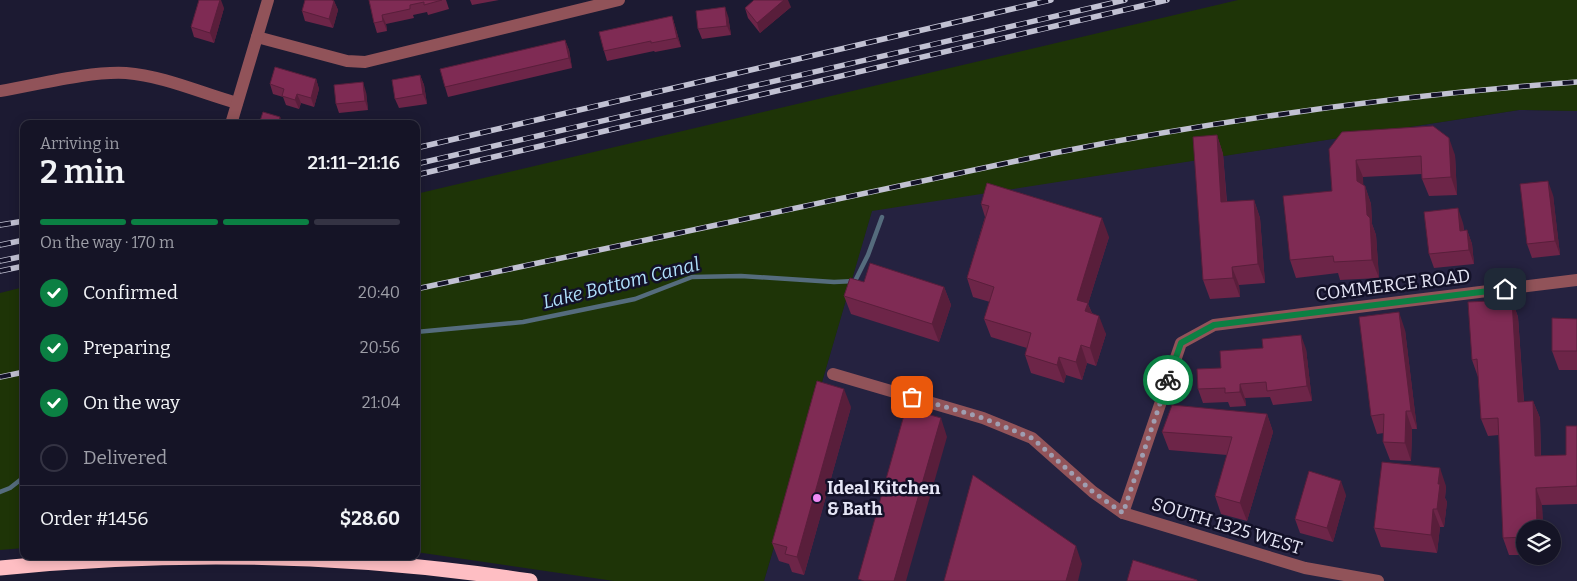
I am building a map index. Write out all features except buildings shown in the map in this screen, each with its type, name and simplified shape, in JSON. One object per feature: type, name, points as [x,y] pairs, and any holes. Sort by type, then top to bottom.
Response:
[{"type":"highway","points":[[0,568],[121,560]]},
{"type":"highway","points":[[304,560],[416,566],[530,581]]},
{"type":"street","points":[[232,120],[268,0]]},
{"type":"street","points":[[257,37],[347,61],[365,62],[619,0]]},
{"type":"street","points":[[0,91],[93,74],[125,73],[155,78],[237,102]]},
{"type":"street","name":"COMMERCE ROAD","points":[[1123,513],[1181,343],[1214,325],[1577,280]]},
{"type":"street","name":"SOUTH 1325 WEST","points":[[833,374],[983,418],[1032,438],[1093,492],[1123,513],[1305,568],[1378,581]]},
{"type":"shaded area","points":[[1519,110],[1577,111],[1577,581],[764,581],[872,210]]},
{"type":"green space","points":[[1238,0],[1577,0],[1577,111],[1519,110],[872,211],[764,581],[614,581],[420,553],[420,193]]},
{"type":"green space","points":[[20,288],[20,548],[0,550],[0,293]]},
{"type":"waterway","name":"Lake Bottom Canal","points":[[420,332],[523,322],[635,299],[692,277],[741,276],[834,282],[855,281],[868,255],[882,217]]},
{"type":"waterway","name":"Lake Bottom Canal","points":[[0,492],[10,488],[20,480]]},
{"type":"railway","points":[[420,147],[1051,0]]},
{"type":"railway","points":[[420,163],[1125,0]]},
{"type":"railway","points":[[420,174],[1167,0]]},
{"type":"railway","points":[[420,288],[1054,153],[1184,129],[1380,101],[1577,82]]},
{"type":"railway","points":[[0,225],[20,222]]},
{"type":"railway","points":[[0,245],[20,241]]},
{"type":"railway","points":[[0,261],[20,257]]},
{"type":"railway","points":[[0,271],[20,267]]},
{"type":"railway","points":[[0,377],[20,373]]},
{"type":"way so far","points":[[912,397],[983,418],[1032,438],[1093,492],[1123,513],[1168,380]]},
{"type":"place","name":"Ideal Kitchen & Bath","points":[[817,498]]},
{"type":"route","points":[[1168,380],[1181,343],[1214,325],[1505,289]]}]
